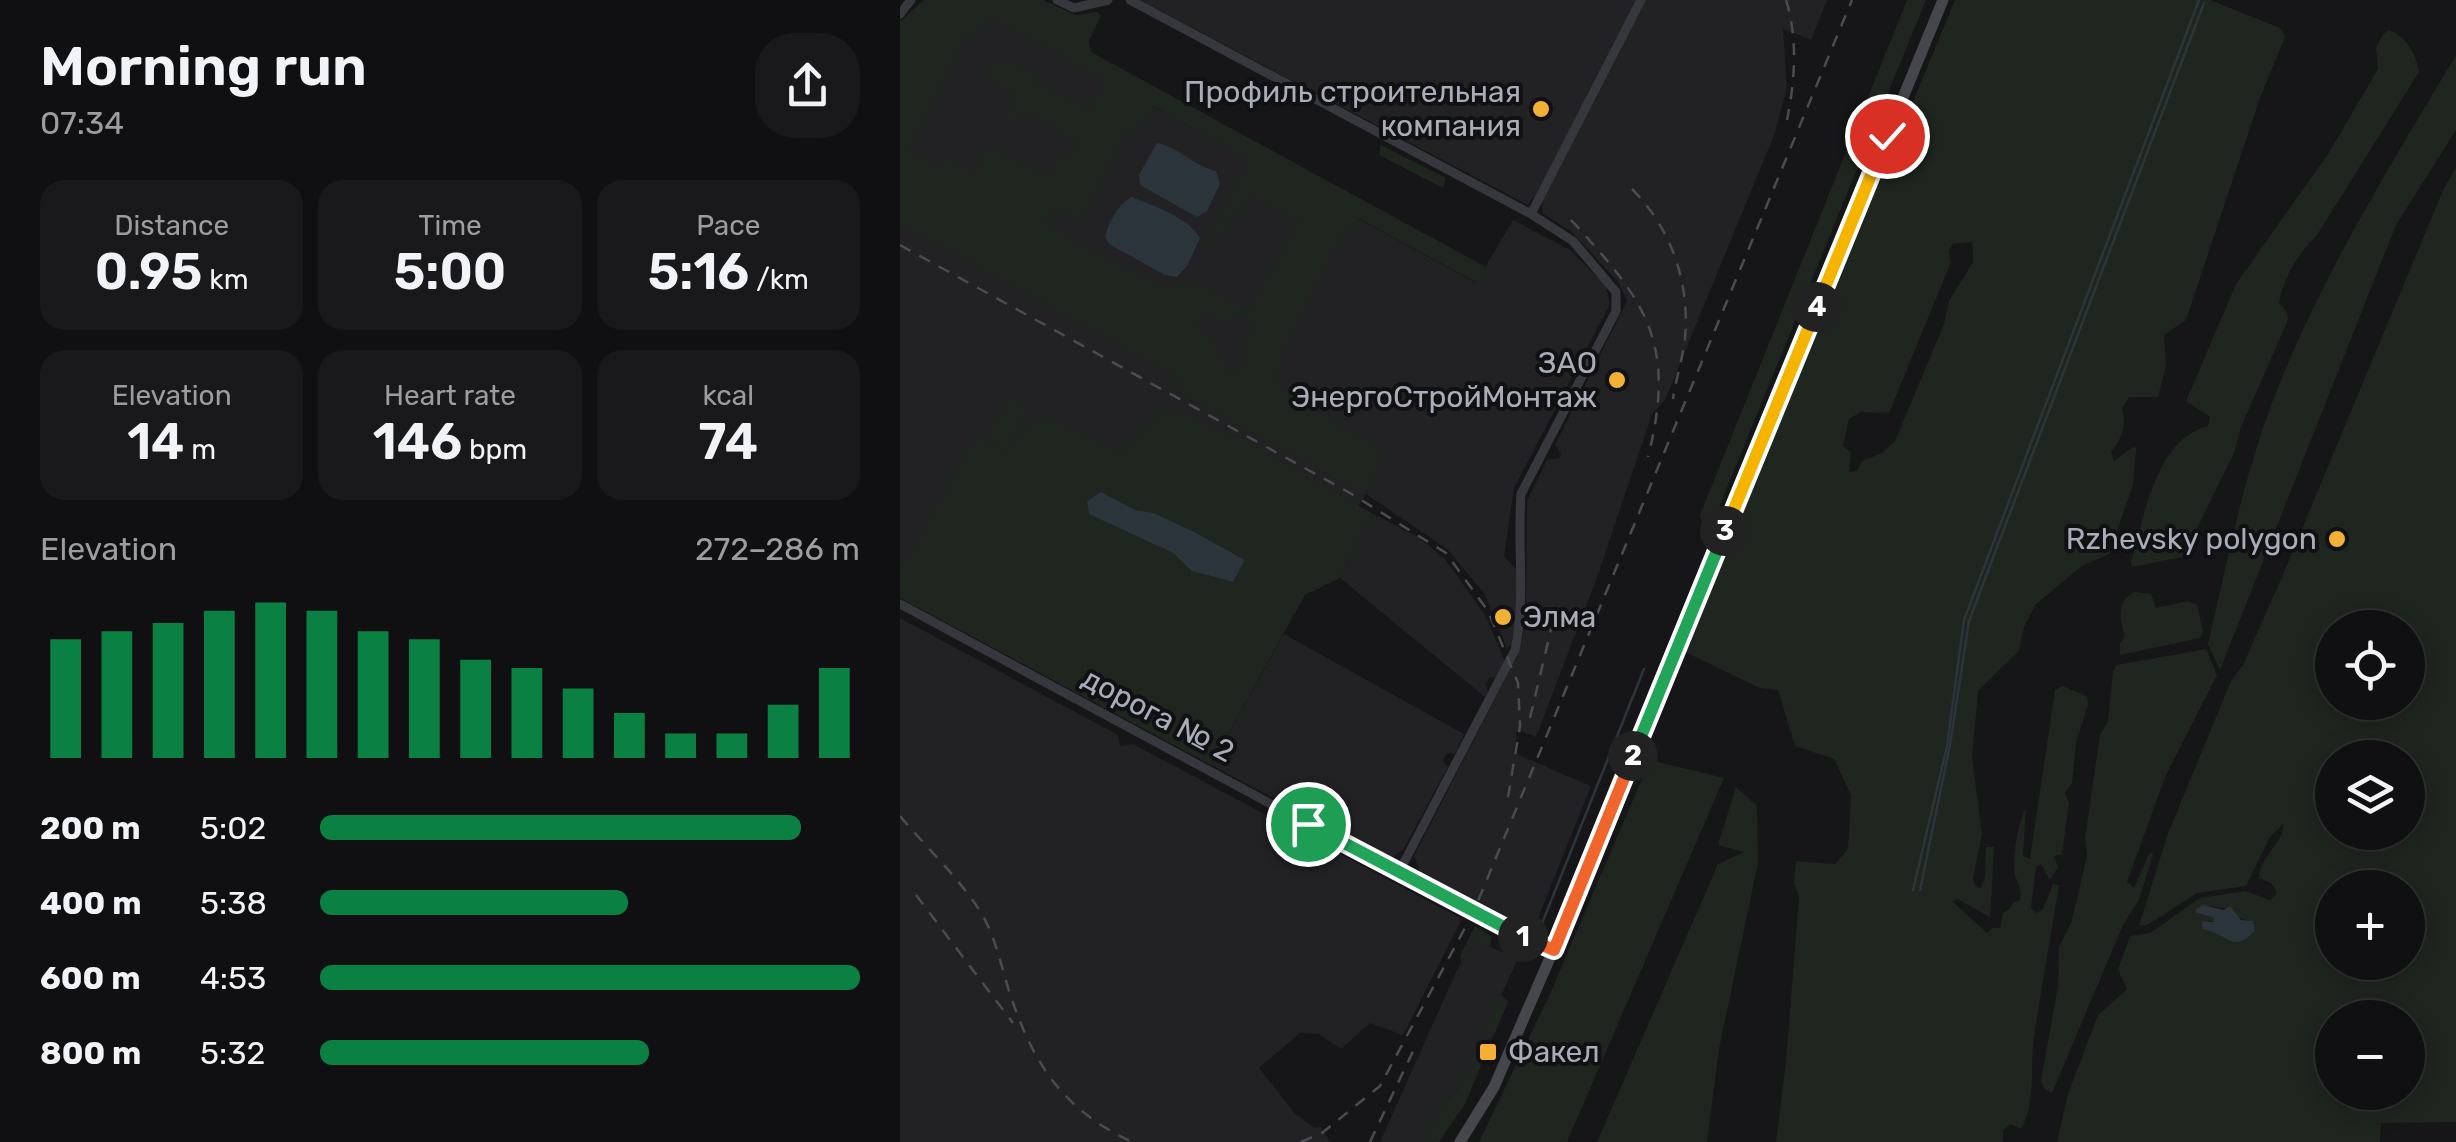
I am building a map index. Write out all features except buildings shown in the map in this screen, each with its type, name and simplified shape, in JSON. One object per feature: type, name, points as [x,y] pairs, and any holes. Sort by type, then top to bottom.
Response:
[{"type":"main road","points":[[1465,1137],[1500,1075],[1554,950],[1943,0]]},
{"type":"street","points":[[900,14],[911,0]]},
{"type":"street","points":[[1057,0],[1074,8],[1108,0]]},
{"type":"street","points":[[1130,0],[1531,214],[1574,241],[1610,281],[1618,302],[1521,494],[1518,525],[1522,620],[1514,650],[1398,872]]},
{"type":"street","points":[[1531,214],[1642,0]]},
{"type":"street","name":"дорога № 2","points":[[900,604],[1473,913],[1554,950]]},
{"type":"shaded area","points":[[924,0],[1043,0],[1076,15],[1097,12],[1101,15],[1089,42],[1091,52],[1486,267],[1477,283],[1358,218],[1336,245],[1285,350],[1279,385],[1290,397],[1364,439],[1384,457],[1365,494],[1177,392],[1178,378],[900,224],[900,21]],"holes":[[[991,18],[1106,81],[1091,109],[1032,80],[1032,72],[1007,62],[989,66],[985,74],[989,83],[1010,91],[1014,99],[1004,116],[1012,121],[1026,112],[1076,141],[1073,151],[1059,159],[1047,174],[992,148],[986,148],[977,171],[949,158],[940,168],[908,150],[964,40]],[[1153,106],[1250,160],[1202,253],[1210,249],[1249,196],[1299,222],[1250,310],[1190,280],[1177,287],[1162,287],[1044,224],[1049,212],[1058,209],[1073,219],[1085,215],[1126,133],[1140,126]],[[1206,314],[1226,322],[1240,317],[1253,322],[1250,333],[1242,335],[1240,348],[1246,357],[1231,377],[1211,338],[1198,330],[1198,320]]]},
{"type":"shaded area","points":[[959,0],[1476,283],[1513,220],[1570,250],[1606,286],[1610,304],[1514,488],[1504,557],[1516,569],[1517,621],[1513,643],[1507,648],[1484,593],[1447,549],[1366,494],[1320,567],[900,587],[900,39]]},
{"type":"shaded area","points":[[1140,0],[1827,0],[1811,40],[1783,29],[1787,88],[1775,133],[1665,400],[1652,414],[1599,572],[1536,737],[1517,730],[1514,753],[1591,786],[1538,918],[1526,913],[1521,924],[1422,876],[1414,856],[1518,654],[1526,621],[1527,501],[1547,460],[1559,458],[1561,453],[1555,445],[1627,301],[1618,282],[1571,231],[1543,214],[1542,202],[1533,197],[1528,205]]},
{"type":"shaded area","points":[[1907,0],[1926,0],[1713,522],[1708,524],[1700,515]]},
{"type":"shaded area","points":[[1955,0],[2210,0],[2280,28],[2285,37],[2260,98],[2186,320],[2164,335],[2166,366],[2158,397],[2129,397],[2122,408],[2123,432],[2111,452],[2114,461],[2136,448],[2133,485],[2109,554],[2082,566],[2036,604],[2024,627],[2019,651],[1978,691],[1972,757],[1982,834],[1973,879],[1976,887],[1981,888],[1986,847],[1994,847],[1990,917],[1958,899],[1952,901],[1987,933],[2000,928],[2003,913],[2020,900],[2014,867],[2017,836],[2026,807],[2023,856],[2030,859],[2055,690],[2062,686],[2087,696],[2088,704],[2076,743],[2072,783],[2065,793],[2069,803],[2062,854],[2054,856],[2058,867],[2050,880],[2041,864],[2036,867],[2031,908],[2036,913],[2043,909],[2053,884],[2059,885],[2034,1038],[2029,1108],[2021,1129],[2010,1124],[2003,1131],[2003,1142],[1776,1142],[1799,896],[1794,884],[1796,861],[1835,864],[1848,849],[1851,795],[1834,759],[1795,746],[1778,690],[1760,688],[1685,652]],"holes":[[[1972,242],[1973,262],[1949,301],[1944,324],[1895,441],[1882,453],[1862,461],[1857,471],[1849,472],[1851,452],[1843,446],[1849,419],[1861,412],[1889,413],[1951,262],[1952,244]]]},
{"type":"shaded area","points":[[2389,30],[2410,47],[2419,72],[2288,275],[2279,303],[2288,320],[2241,427],[2234,453],[2183,557],[2132,567],[2147,503],[2164,463],[2190,434],[2208,426],[2210,417],[2186,401],[2236,284],[2328,154],[2378,69],[2376,48]]},
{"type":"shaded area","points":[[2456,55],[2456,130],[2396,225],[2220,670],[2208,644],[2244,490],[2273,400],[2334,266]]},
{"type":"shaded area","points":[[1157,143],[1216,171],[1220,184],[1207,211],[1197,217],[1140,185],[1139,175]]},
{"type":"shaded area","points":[[1381,145],[1446,178],[1443,188],[1379,155]]},
{"type":"shaded area","points":[[2456,168],[2456,1122],[2381,1123],[2380,1142],[2057,1142],[2068,1094],[2098,1015],[2127,989],[2118,970],[2130,936],[2150,933],[2200,898],[2245,891],[2270,900],[2277,893],[2271,883],[2259,878],[2284,823],[2270,837],[2246,886],[2197,893],[2149,924],[2139,926],[2167,836],[2231,681],[2243,665],[2444,188]],"holes":[[[2210,906],[2234,910],[2236,916],[2248,921],[2230,940],[2203,921],[2213,921],[2214,917],[2208,913],[2198,915]]]},
{"type":"shaded area","points":[[1131,197],[1178,218],[1200,238],[1187,266],[1177,277],[1165,275],[1109,244],[1105,237],[1111,220]]},
{"type":"shaded area","points":[[1009,397],[1028,407],[1006,450],[986,439]]},
{"type":"shaded area","points":[[1165,407],[1249,442],[1373,514],[1340,578],[1305,595],[1211,765],[900,598],[900,572],[976,437],[1007,452],[1030,420],[1047,417],[1121,452]],"holes":[[[1102,492],[1135,510],[1154,513],[1244,560],[1233,582],[1192,571],[1173,553],[1089,514]]]},
{"type":"shaded area","points":[[1101,492],[1135,510],[1154,513],[1245,560],[1233,582],[1192,571],[1173,553],[1089,514],[1087,501]]},
{"type":"shaded area","points":[[1373,514],[1418,537],[1445,559],[1485,615],[1505,662],[1485,685],[1485,697],[1340,578]]},
{"type":"shaded area","points":[[2135,592],[2151,594],[2156,608],[2188,601],[2197,605],[2203,631],[2200,638],[2120,655],[2120,643],[2125,636],[2122,605]]},
{"type":"shaded area","points":[[900,618],[1118,735],[1120,746],[1133,744],[1462,919],[1403,1035],[1370,1023],[1341,1049],[1319,1034],[1300,1033],[1259,1068],[1295,1114],[1315,1128],[1320,1126],[1330,1142],[900,1142]]},
{"type":"shaded area","points":[[1284,634],[1464,734],[1455,754],[1447,753],[1443,761],[1448,767],[1403,850],[1389,859],[1211,765]]},
{"type":"shaded area","points":[[2206,649],[2217,675],[2166,775],[2127,882],[2134,888],[2150,852],[2153,854],[2139,900],[2123,925],[2052,1093],[2041,1081],[2058,986],[2059,947],[2071,923],[2087,856],[2085,838],[2100,735],[2108,721],[2113,671],[2117,665]]},
{"type":"shaded area","points":[[1650,760],[1724,778],[1567,1142],[1479,1142],[1550,994]]},
{"type":"shaded area","points":[[1736,787],[1757,806],[1758,863],[1719,1049],[1707,1142],[1597,1142],[1718,864],[1744,852],[1718,845]]},
{"type":"shaded area","points":[[2203,905],[2224,910],[2230,906],[2241,920],[2253,921],[2255,931],[2236,942],[2202,929],[2202,921],[2213,922],[2214,917],[2196,913]]},
{"type":"shaded area","points":[[1475,926],[1492,937],[1490,947],[1474,941],[1461,963],[1461,954]]},
{"type":"shaded area","points":[[1474,940],[1518,959],[1457,1091],[1440,1107],[1423,1142],[1380,1142],[1457,970]]},
{"type":"shaded area","points":[[1501,995],[1508,1002],[1493,1037],[1485,1045],[1465,1104],[1439,1142],[1423,1142],[1440,1107],[1457,1091]]},
{"type":"waterway","points":[[1913,890],[1947,746],[1964,620],[2199,0]]},
{"type":"waterway","points":[[1920,890],[1950,745],[1969,621],[2204,3]]},
{"type":"waterway","points":[[1541,926],[1644,669]]},
{"type":"railway","points":[[1786,0],[1794,60],[1787,120]]},
{"type":"railway","points":[[1301,1142],[1322,1133],[1380,1086],[1473,913],[1852,0]]},
{"type":"railway","points":[[1632,189],[1657,221],[1681,277],[1685,338],[1673,399]]},
{"type":"railway","points":[[1571,220],[1619,275],[1648,326],[1659,383],[1648,457]]},
{"type":"railway","points":[[900,245],[1350,493],[1446,553],[1488,611],[1518,683],[1520,726],[1507,803]]},
{"type":"railway","points":[[1530,718],[1553,621]]},
{"type":"railway","points":[[900,816],[980,911],[994,940],[1028,1041],[1053,1082],[1087,1115],[1132,1142]]},
{"type":"railway","points":[[916,895],[1013,1023]]},
{"type":"railway","points":[[1370,1142],[1415,1047]]},
{"type":"place","name":"Профиль строительная компания","points":[[1541,109]]},
{"type":"place","name":"ЗАО ЭнергоСтройМонтаж","points":[[1617,380]]},
{"type":"place","name":"Rzhevsky polygon","points":[[2337,539]]},
{"type":"place","name":"Элма","points":[[1503,617]]},
{"type":"place","name":"Факел","points":[[1488,1052]]},
{"type":"route","points":[[1308,824],[1473,913],[1554,950],[1887,136]]}]
